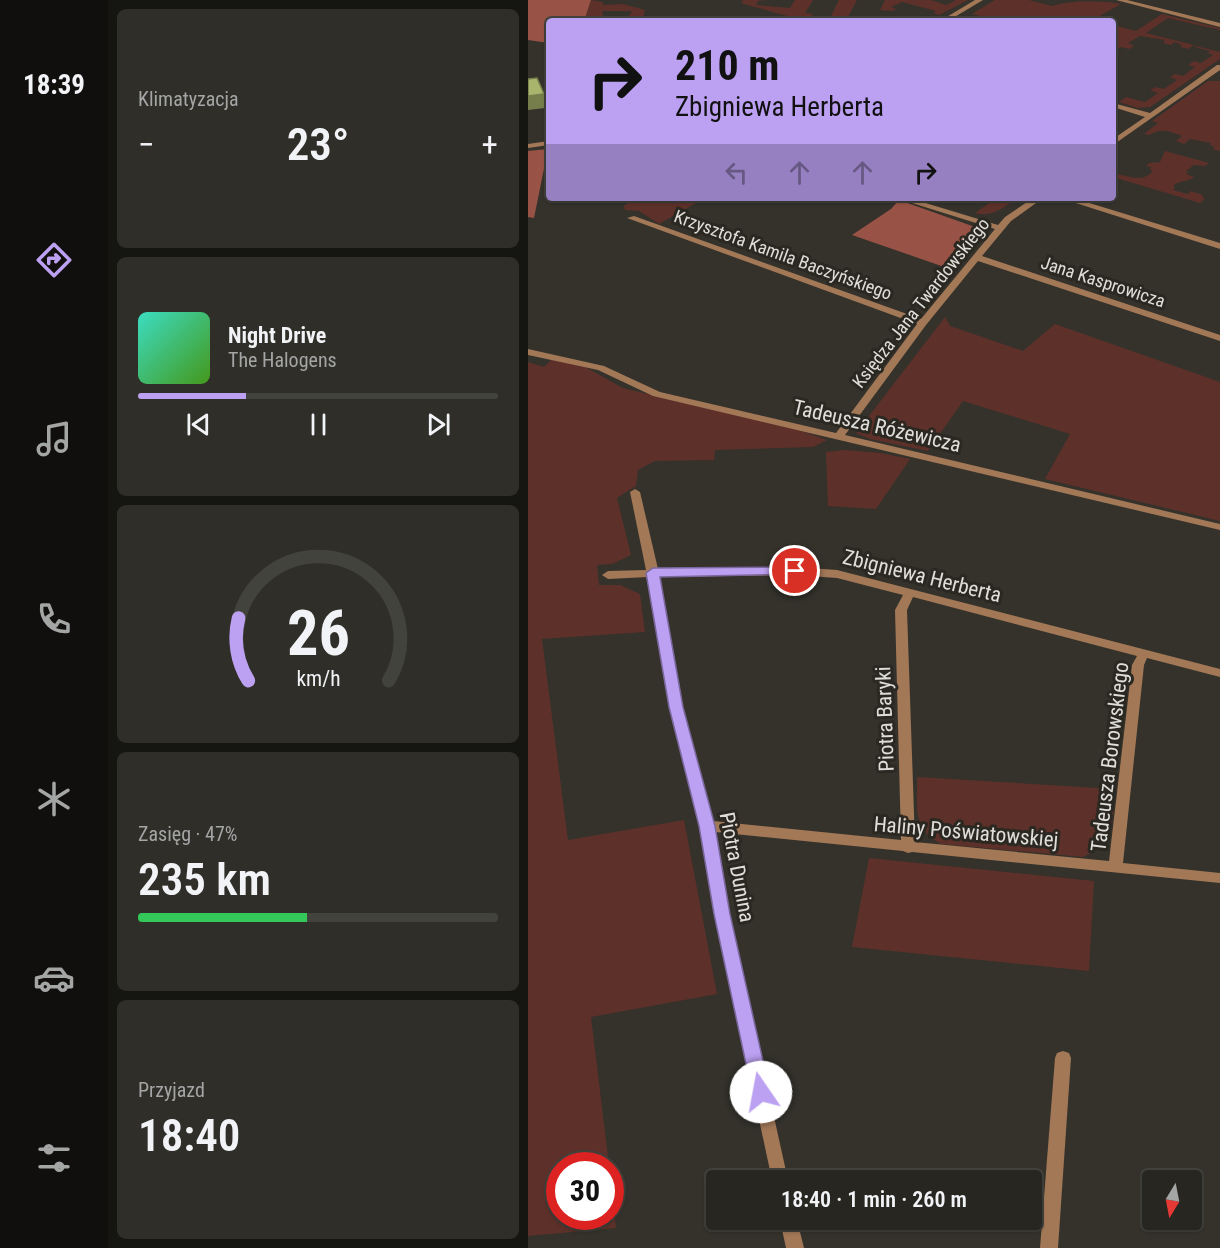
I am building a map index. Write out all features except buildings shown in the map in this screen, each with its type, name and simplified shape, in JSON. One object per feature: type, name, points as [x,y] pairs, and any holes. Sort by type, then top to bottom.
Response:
[{"type":"street","points":[[947,18],[980,0]]},
{"type":"street","points":[[1119,0],[1220,25]]},
{"type":"street","points":[[1116,141],[1220,68]]},
{"type":"street","points":[[1116,106],[1151,116]]},
{"type":"street","points":[[528,146],[546,143]]},
{"type":"street","points":[[910,201],[1000,228]]},
{"type":"street","name":"Księdza Jana Twardowskiego","points":[[839,437],[975,257],[1008,219],[1035,201]]},
{"type":"street","points":[[1074,201],[1220,246]]},
{"type":"street","name":"Krzysztofa Kamila Baczyńskiego","points":[[632,218],[923,323]]},
{"type":"street","name":"Jana Kasprowicza","points":[[975,257],[1220,338]]},
{"type":"street","name":"Tadeusza Różewicza","points":[[528,352],[601,368],[657,394],[1220,527]]},
{"type":"street","name":"Piotra Dunina","points":[[635,492],[653,573],[676,707],[707,826],[722,914],[778,1170]]},
{"type":"street","name":"Zbigniewa Herberta","points":[[608,575],[816,572],[910,591],[1220,673]]},
{"type":"street","name":"Piotra Baryki","points":[[908,848],[901,610],[910,591]]},
{"type":"street","name":"Tadeusza Borowskiego","points":[[1115,867],[1138,665],[1144,653]]},
{"type":"street","name":"Haliny Poświatowskiej","points":[[707,826],[1220,879]]},
{"type":"street","points":[[1049,1248],[1063,1058]]},
{"type":"street","points":[[791,1230],[795,1248]]},
{"type":"shaded area","points":[[528,0],[591,0],[585,18],[546,18],[546,43],[528,40]]},
{"type":"shaded area","points":[[591,0],[603,2],[603,5],[623,4],[645,10],[643,18],[628,18],[632,11],[602,11],[603,16],[599,18],[585,18]]},
{"type":"shaded area","points":[[743,0],[767,0],[758,1],[756,5],[790,8],[795,0],[813,0],[805,13],[813,14],[810,18],[794,18],[741,3]]},
{"type":"shaded area","points":[[839,0],[857,0],[848,18],[830,18]]},
{"type":"shaded area","points":[[885,0],[931,0],[946,5],[956,0],[968,0],[939,15],[933,13],[936,11],[902,2],[891,7],[896,9],[893,11],[880,10]]},
{"type":"shaded area","points":[[995,0],[1029,0],[1052,6],[1086,1],[1121,4],[1096,18],[988,18],[972,14]]},
{"type":"shaded area","points":[[1162,14],[1220,28],[1220,30],[1168,18],[1146,33],[1194,45],[1188,49],[1174,42],[1171,45],[1163,43],[1165,40],[1140,36],[1128,43],[1134,46],[1129,49],[1121,47],[1116,51],[1116,26],[1136,31]]},
{"type":"shaded area","points":[[1194,47],[1220,52],[1220,59],[1150,107],[1138,108],[1119,102],[1126,97],[1145,102],[1158,93],[1150,90],[1156,87],[1164,89],[1177,80],[1170,77],[1175,74],[1183,76],[1195,67],[1188,65],[1194,61],[1201,63],[1213,55],[1208,53],[1210,51]]},
{"type":"shaded area","points":[[1208,81],[1220,81],[1220,151],[1212,149],[1215,147],[1210,145],[1211,143],[1190,139],[1184,144],[1176,141],[1182,136],[1170,132],[1144,134],[1158,123],[1152,121]]},
{"type":"shaded area","points":[[546,149],[534,218],[528,217],[528,151]]},
{"type":"shaded area","points":[[1165,151],[1209,163],[1205,166],[1194,165],[1186,171],[1189,172],[1186,174],[1194,177],[1173,186],[1175,187],[1173,190],[1188,194],[1191,191],[1205,198],[1200,203],[1116,178],[1116,174],[1135,178],[1145,177],[1153,171],[1150,170],[1151,167],[1146,166],[1149,163],[1160,162]]},
{"type":"shaded area","points":[[626,201],[700,201],[659,224],[639,211],[625,210],[624,206],[629,202]]},
{"type":"shaded area","points":[[898,201],[902,201],[975,227],[983,237],[953,270],[852,235],[891,209]]},
{"type":"shaded area","points":[[992,201],[1012,201],[992,213],[975,213]]},
{"type":"shaded area","points":[[945,317],[950,326],[1023,351],[1055,324],[1220,382],[1220,521],[1045,479],[1070,434],[963,401],[928,451],[870,439],[856,433]]},
{"type":"shaded area","points":[[553,358],[578,363],[623,388],[799,430],[827,440],[813,447],[715,450],[714,460],[655,461],[638,470],[636,486],[617,498],[631,555],[612,564],[597,565],[599,585],[620,585],[640,594],[645,632],[542,639],[568,840],[684,820],[717,994],[591,1017],[607,1152],[546,1152],[546,1230],[594,1230],[528,1236],[528,362],[544,367]]},
{"type":"shaded area","points":[[845,450],[881,453],[910,459],[876,509],[828,506],[826,452]]},
{"type":"shaded area","points":[[917,777],[1115,789],[1111,830],[1102,844],[1083,857],[941,844],[931,838],[920,824],[917,807]]},
{"type":"shaded area","points":[[869,858],[1094,881],[1089,971],[852,947]]},
{"type":"route","points":[[761,1092],[722,914],[707,826],[676,707],[653,573],[795,571]]}]
